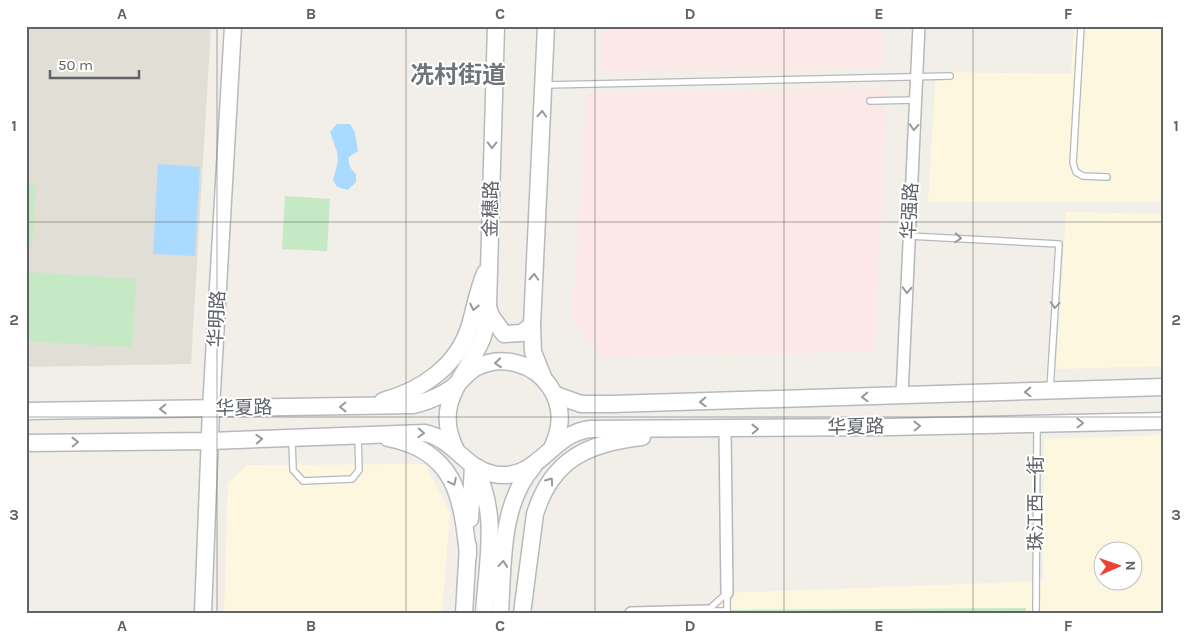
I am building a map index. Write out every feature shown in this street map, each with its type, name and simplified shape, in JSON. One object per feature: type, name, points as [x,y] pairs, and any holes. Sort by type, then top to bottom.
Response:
[{"type":"main road","name":"华明路","points":[[203,613],[211,409],[233,26]]},
{"type":"main road","name":"金穗路","points":[[457,384],[483,337],[488,305],[496,26]]},
{"type":"main road","points":[[543,377],[533,352],[532,326],[546,26]]},
{"type":"main road","points":[[366,407],[406,394],[438,375],[448,364],[464,340],[470,325],[477,292],[489,261]]},
{"type":"main road","points":[[488,305],[491,316],[504,334],[522,333],[532,326]]},
{"type":"main road","name":"华夏路","points":[[26,411],[413,405],[428,401],[457,384],[477,367],[496,362],[520,364],[534,370],[543,377],[556,395],[560,423],[553,446]]},
{"type":"main road","name":"华夏路","points":[[455,448],[446,425],[446,412],[449,400],[457,384]]},
{"type":"main road","name":"华夏路","points":[[556,395],[581,404],[617,404],[1164,387]]},
{"type":"main road","points":[[617,404],[617,428]]},
{"type":"main road","name":"华夏路","points":[[26,442],[210,441],[426,433],[441,438],[455,448],[473,466],[484,472],[509,475],[521,472],[535,465],[553,446],[581,430],[1164,421]]},
{"type":"main road","points":[[521,613],[534,514],[544,488],[558,470],[584,451],[614,440],[704,429]]},
{"type":"main road","points":[[363,435],[396,440],[422,450],[433,456],[447,471],[462,506],[468,555]]},
{"type":"main road","points":[[521,613],[524,518],[535,465]]},
{"type":"main road","points":[[500,613],[504,560],[512,508],[520,484],[535,465]]},
{"type":"main road","points":[[464,613],[473,466]]},
{"type":"main road","points":[[473,466],[484,487],[489,509],[484,613]]},
{"type":"street","name":"华强路","points":[[902,395],[919,26]]},
{"type":"street","points":[[725,429],[727,593]]},
{"type":"street","points":[[631,613],[707,611]]},
{"type":"lane","points":[[1081,26],[1073,163],[1076,172],[1084,176],[1107,177]]},
{"type":"lane","points":[[543,85],[950,76]]},
{"type":"lane","points":[[870,101],[915,100]]},
{"type":"lane","points":[[909,236],[1059,244],[1050,391]]},
{"type":"lane","name":"珠江西一街","points":[[1036,613],[1037,424]]},
{"type":"lane","points":[[292,438],[293,470],[303,481],[352,479],[359,470],[363,435]]},
{"type":"lane","points":[[707,611],[727,593]]},
{"type":"lane","points":[[707,611],[727,612],[727,593]]},
{"type":"shaded area","points":[[26,26],[211,26],[191,364],[26,367]]},
{"type":"shaded area","points":[[603,26],[883,26],[883,68],[602,71]]},
{"type":"shaded area","points":[[1074,26],[1164,26],[1164,202],[928,202],[936,72],[1071,74]]},
{"type":"shaded area","points":[[887,89],[874,351],[602,358],[572,322],[587,93]]},
{"type":"shaded area","points":[[1066,212],[1164,214],[1164,366],[1056,369]]},
{"type":"shaded area","points":[[1164,435],[1164,613],[707,613],[727,593],[1043,581],[1044,439]]},
{"type":"shaded area","points":[[425,464],[450,513],[442,613],[224,613],[228,483],[247,465]]},
{"type":"green space","points":[[26,184],[36,185],[32,246],[26,246]]},
{"type":"green space","points":[[285,196],[330,199],[327,251],[282,249]]},
{"type":"green space","points":[[26,272],[136,279],[132,347],[26,341]]},
{"type":"green space","points":[[1026,608],[1026,613],[730,613],[730,610]]},
{"type":"water","points":[[337,124],[350,124],[355,133],[358,151],[349,157],[350,167],[356,174],[356,182],[348,190],[337,187],[333,180],[338,161],[330,132]]},
{"type":"water","points":[[158,164],[200,167],[195,256],[153,254]]},
{"type":"district","name":"冼村街道","points":[[458,75]]}]
